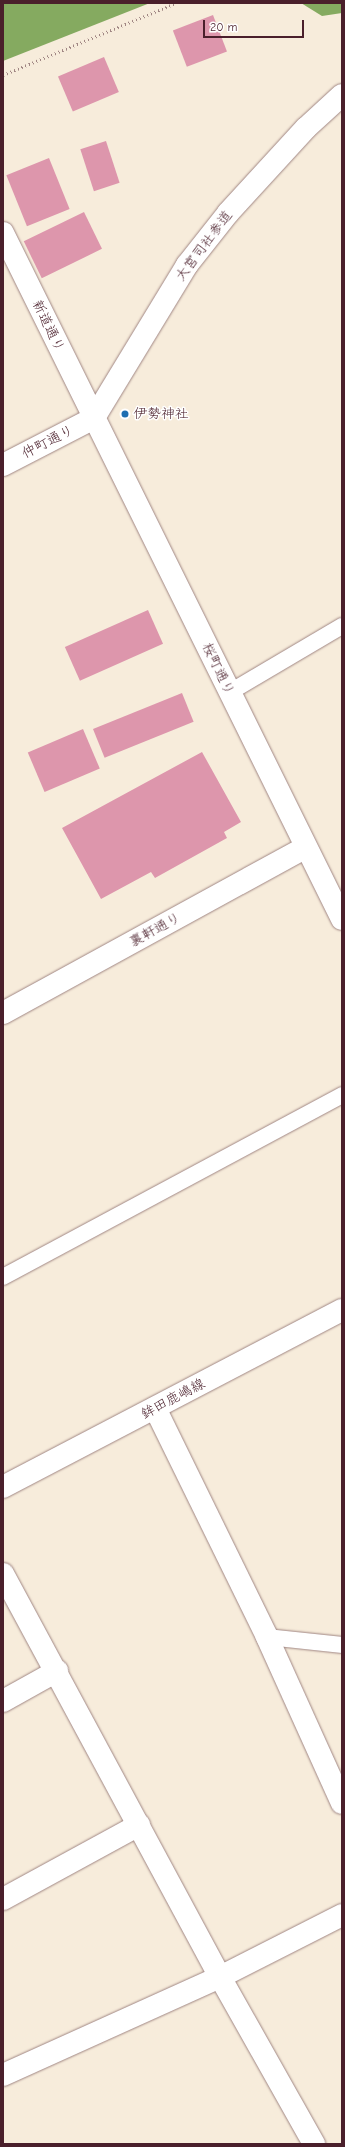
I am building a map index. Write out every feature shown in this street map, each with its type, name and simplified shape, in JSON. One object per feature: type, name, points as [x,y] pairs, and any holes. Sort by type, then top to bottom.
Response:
[{"type":"street","name":"大宮司社参道","points":[[94,418],[191,260],[228,212],[306,128],[342,95]]},
{"type":"street","name":"新道通り","points":[[3,233],[94,418]]},
{"type":"street","name":"仲町通り","points":[[3,465],[94,418]]},
{"type":"street","name":"桜町通り","points":[[94,418],[342,919]]},
{"type":"street","name":"裏軒通り","points":[[3,1013],[306,847]]},
{"type":"street","name":"鉾田鹿嶋線","points":[[3,1487],[342,1310]]},
{"type":"street","points":[[155,1408],[267,1636],[342,1803]]},
{"type":"street","points":[[3,1574],[220,1977],[314,2144]]},
{"type":"street","points":[[3,1701],[56,1671]]},
{"type":"street","points":[[3,1899],[139,1825]]},
{"type":"street","points":[[3,2075],[220,1977],[342,1915]]},
{"type":"lane","points":[[230,692],[342,626]]},
{"type":"lane","points":[[3,1277],[342,1095]]},
{"type":"lane","points":[[267,1636],[342,1645]]},
{"type":"path","points":[[3,75],[176,3]]},
{"type":"green space","points":[[3,3],[150,3],[3,61]]},
{"type":"green space","points":[[301,3],[342,3],[342,13],[322,16]]},
{"type":"building","points":[[213,15],[227,51],[187,67],[173,30]]},
{"type":"building","points":[[104,57],[119,92],[73,112],[58,77]]},
{"type":"building","points":[[106,141],[120,183],[94,191],[80,149]]},
{"type":"building","points":[[49,158],[70,209],[27,226],[6,175]]},
{"type":"building","points":[[84,212],[102,249],[42,278],[24,241]]},
{"type":"building","points":[[148,610],[163,644],[80,681],[65,647]]},
{"type":"building","points":[[182,693],[194,722],[105,758],[93,729]]},
{"type":"building","points":[[83,729],[100,769],[45,792],[28,752]]},
{"type":"building","points":[[202,752],[241,822],[224,832],[227,838],[155,878],[151,872],[101,899],[62,828]]},
{"type":"place","name":"伊勢神社","points":[[125,414]]}]
